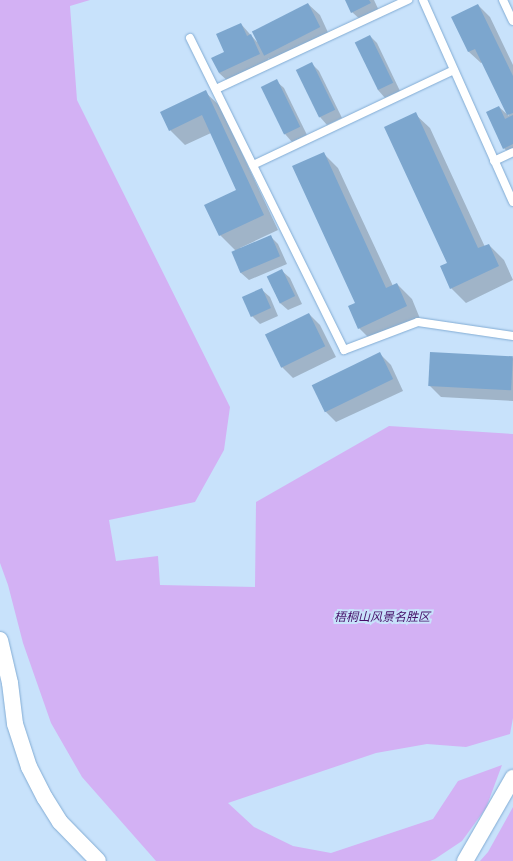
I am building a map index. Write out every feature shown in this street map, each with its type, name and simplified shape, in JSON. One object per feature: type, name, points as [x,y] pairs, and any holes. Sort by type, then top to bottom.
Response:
[{"type":"street","points":[[0,640],[10,683],[15,724],[29,767],[45,798],[60,822],[98,861]]},
{"type":"street","points":[[465,861],[513,778]]},
{"type":"lane","points":[[216,89],[408,0]]},
{"type":"lane","points":[[423,0],[513,202]]},
{"type":"lane","points":[[503,0],[513,21]]},
{"type":"lane","points":[[190,38],[344,350],[418,322],[513,336]]},
{"type":"lane","points":[[253,165],[454,70]]},
{"type":"lane","points":[[494,161],[513,152]]},
{"type":"green space","name":"梧桐山风景名胜区","points":[[0,0],[90,0],[70,6],[77,100],[230,407],[224,450],[195,502],[109,520],[116,561],[158,556],[160,585],[255,587],[256,502],[389,426],[513,434],[513,718],[510,734],[466,747],[427,744],[376,753],[228,803],[254,827],[293,846],[331,853],[433,819],[458,781],[502,765],[486,808],[462,841],[435,859],[430,861],[156,861],[82,777],[51,723],[23,643],[8,585],[0,563]]},
{"type":"green space","points":[[513,807],[513,861],[480,861],[488,852]]},
{"type":"building","points":[[345,0],[369,0],[371,3],[351,13]]},
{"type":"building","points":[[308,3],[320,27],[264,56],[252,32]]},
{"type":"building","points":[[478,4],[513,76],[513,113],[507,115],[475,49],[468,52],[451,17]]},
{"type":"building","points":[[241,23],[247,36],[251,34],[260,54],[219,73],[211,58],[224,52],[216,34]]},
{"type":"building","points":[[370,35],[393,83],[378,90],[355,42]]},
{"type":"building","points":[[312,62],[335,110],[319,118],[296,70]]},
{"type":"building","points":[[277,79],[300,127],[284,135],[261,87]]},
{"type":"building","points":[[206,90],[264,215],[219,236],[204,205],[236,190],[202,115],[169,131],[160,112]]},
{"type":"building","points":[[499,106],[505,119],[513,115],[513,144],[503,149],[486,112]]},
{"type":"building","points":[[416,112],[478,248],[489,244],[499,266],[450,289],[440,266],[447,263],[384,127]]},
{"type":"building","points":[[324,152],[386,288],[397,283],[407,306],[358,329],[348,306],[355,303],[292,166]]},
{"type":"building","points":[[271,235],[280,256],[240,273],[231,252]]},
{"type":"building","points":[[282,269],[295,296],[280,303],[267,276]]},
{"type":"building","points":[[262,288],[271,308],[251,317],[242,297]]},
{"type":"building","points":[[309,313],[325,346],[281,368],[265,334]]},
{"type":"building","points":[[380,352],[393,379],[325,412],[312,385]]},
{"type":"building","points":[[430,352],[513,356],[511,390],[428,386]]}]
